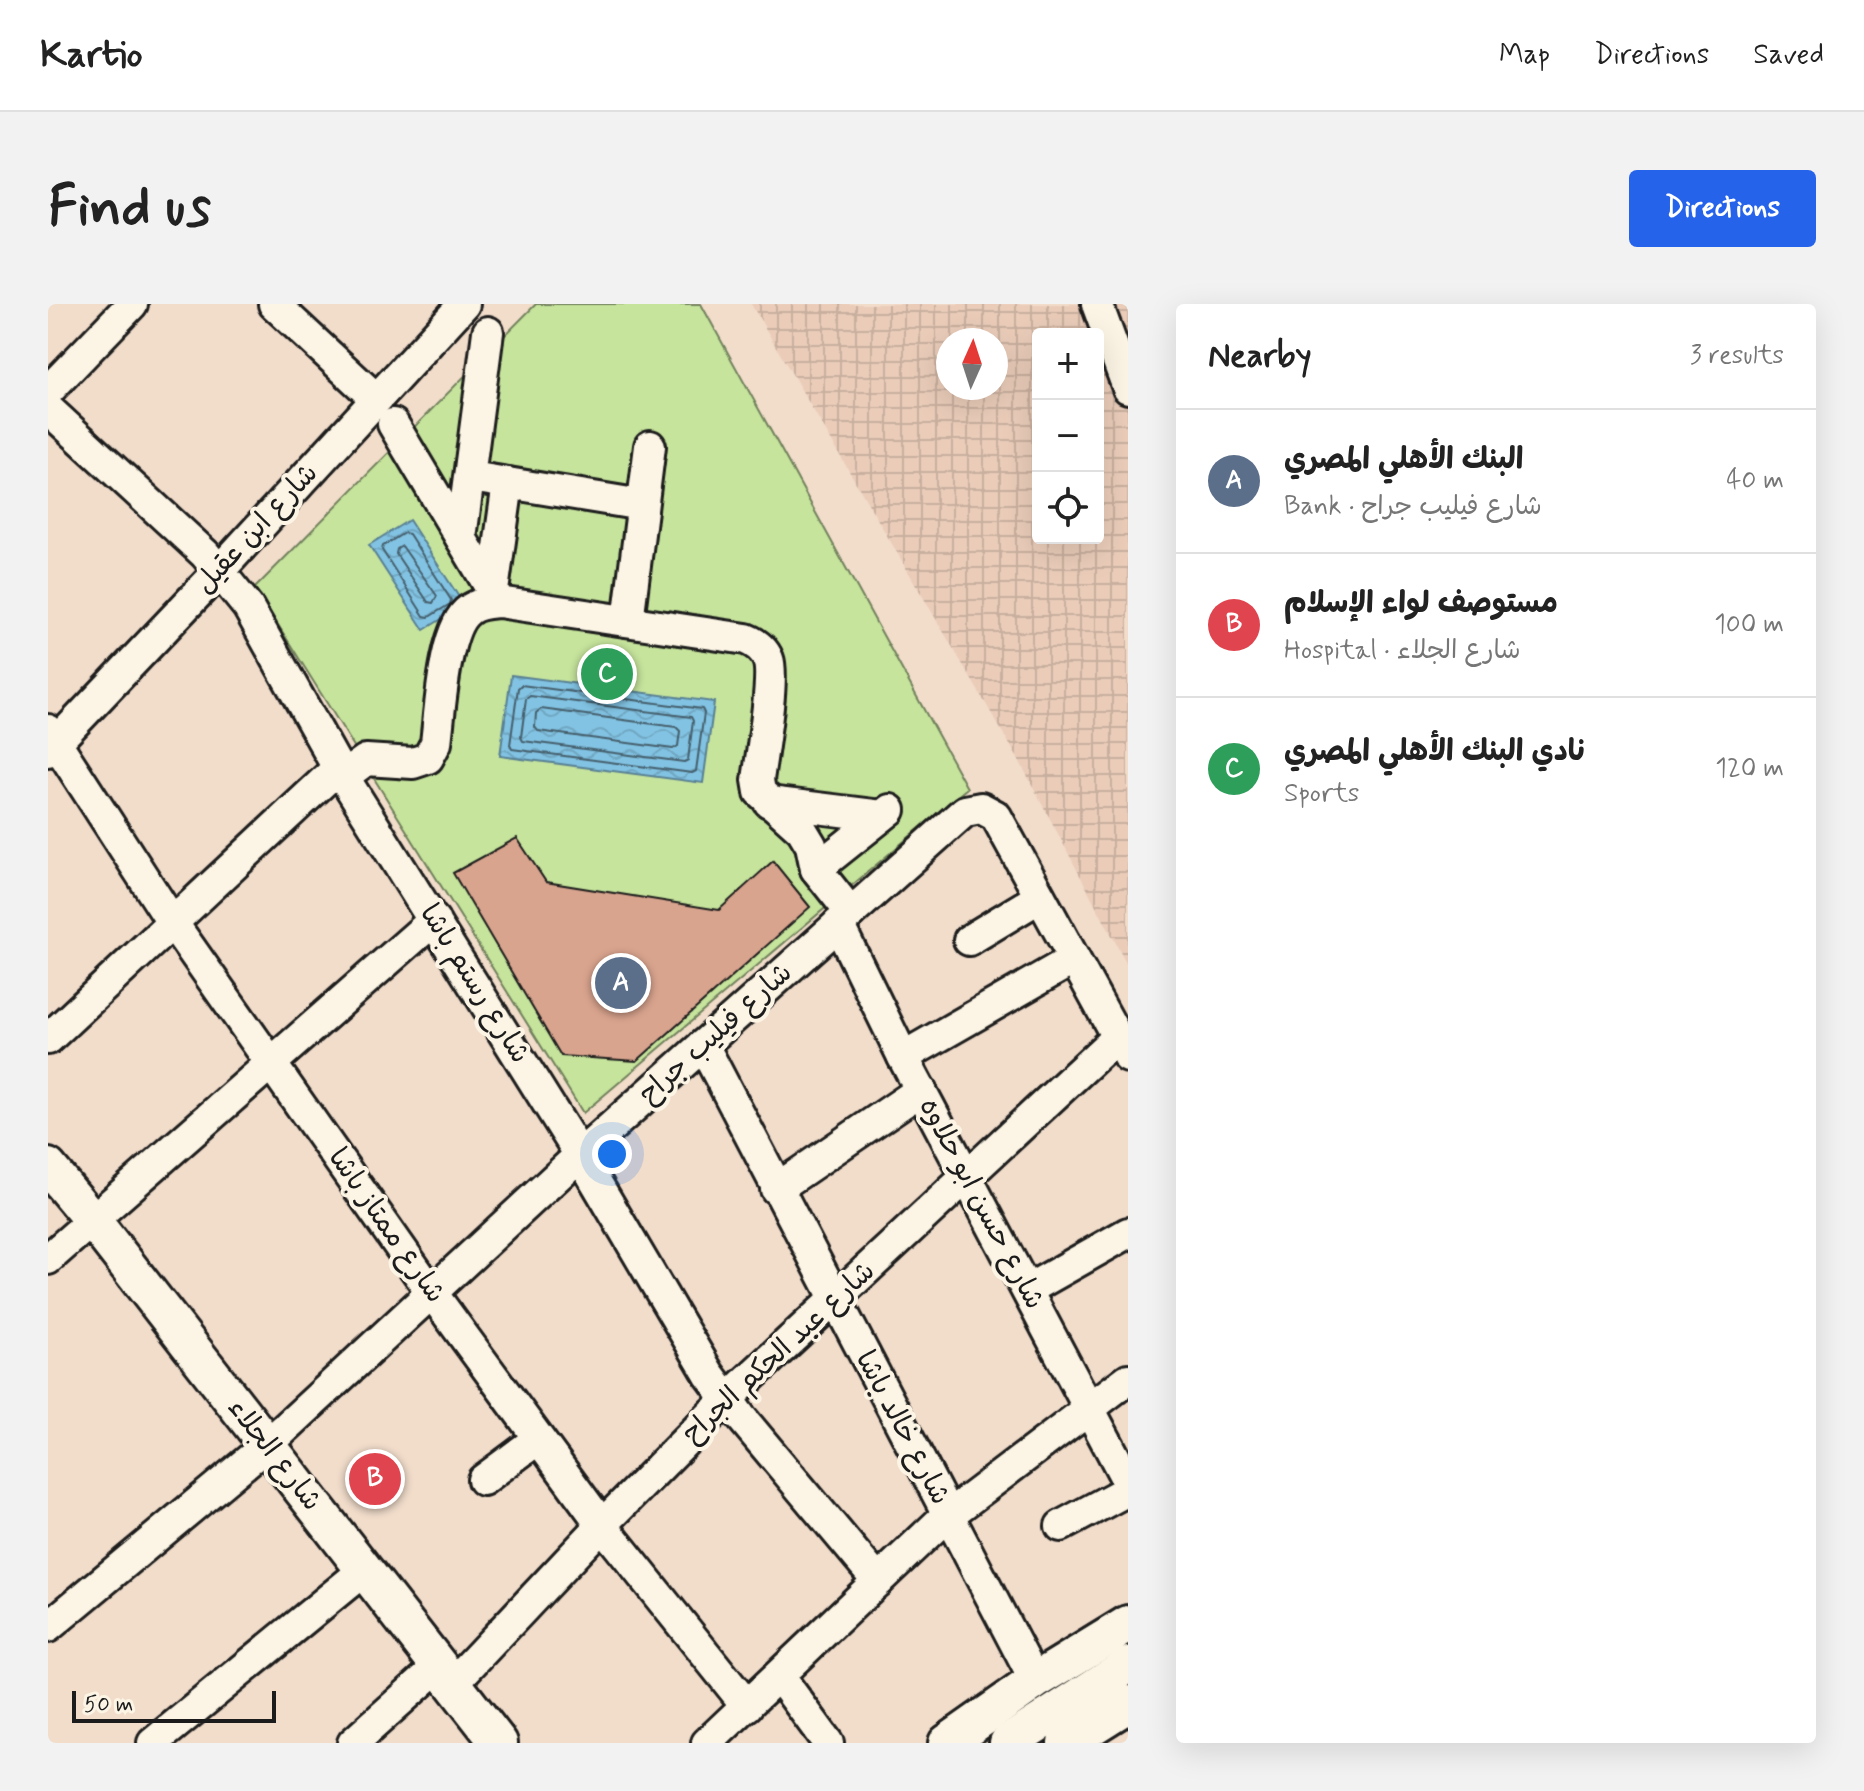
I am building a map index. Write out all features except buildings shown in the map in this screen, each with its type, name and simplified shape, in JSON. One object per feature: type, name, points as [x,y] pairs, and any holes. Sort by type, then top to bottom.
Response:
[{"type":"main road","name":"شارع الجلاء","points":[[48,1167],[499,1743]]},
{"type":"main road","points":[[950,1741],[1035,1681],[1128,1624]]},
{"type":"main road","points":[[1008,1743],[1128,1665]]},
{"type":"main road","points":[[1066,1743],[1128,1704]]},
{"type":"main road","points":[[1109,1743],[1128,1731]]},
{"type":"street","points":[[48,391],[132,304]]},
{"type":"street","points":[[274,304],[376,399]]},
{"type":"street","name":"شارع ابن عقيل","points":[[51,741],[220,570],[464,304]]},
{"type":"street","points":[[1097,304],[1128,388]]},
{"type":"street","points":[[461,538],[488,332]]},
{"type":"street","name":"شارع رستم باشا","points":[[48,409],[189,538],[220,570],[248,607],[341,772],[580,1155],[727,1399],[878,1581]]},
{"type":"street","points":[[393,424],[496,597]]},
{"type":"street","points":[[628,621],[650,446]]},
{"type":"street","points":[[471,477],[642,505]]},
{"type":"street","points":[[496,597],[508,483]]},
{"type":"street","points":[[48,1039],[172,922],[341,772],[371,759],[413,763],[428,758],[436,743],[455,627],[470,609],[496,597],[756,643],[763,650],[771,671],[758,780],[760,792],[769,802],[890,810],[816,869]]},
{"type":"street","name":"شارع ممتاز باشا","points":[[51,741],[172,922],[432,1293],[602,1525],[747,1706]]},
{"type":"street","name":"شارع حسن ابو حلاوه","points":[[769,802],[802,830],[811,845],[816,869],[844,918],[903,1057],[1128,1482]]},
{"type":"street","name":"شارع فيليب جراح","points":[[48,1627],[267,1445],[580,1155],[965,811],[981,808],[996,816],[1040,897]]},
{"type":"street","points":[[969,940],[1040,897],[1123,1047]]},
{"type":"street","points":[[48,1259],[434,920]]},
{"type":"street","points":[[903,1057],[1074,959]]},
{"type":"street","name":"شارع خالد باشا","points":[[703,1045],[1035,1681]]},
{"type":"street","name":"شارع عبد الحكم الجراح","points":[[353,1743],[446,1674],[602,1525],[727,1399],[967,1177],[1123,1047]]},
{"type":"street","points":[[776,1189],[921,1090]]},
{"type":"street","points":[[1027,1290],[1128,1233]]},
{"type":"street","points":[[707,1743],[948,1516],[1128,1379]]},
{"type":"street","points":[[483,1480],[538,1439]]},
{"type":"street","points":[[1061,1526],[1128,1490]]},
{"type":"street","points":[[153,1743],[363,1571]]},
{"type":"street","points":[[779,1676],[828,1743]]},
{"type":"shaded area","points":[[751,304],[1128,304],[1128,966],[1020,762]]},
{"type":"green space","points":[[536,304],[701,304],[967,788],[583,1113],[255,588]]},
{"type":"water","points":[[409,520],[464,605],[424,630],[369,545]]},
{"type":"water","points":[[511,675],[714,702],[703,783],[500,756]]},
{"type":"place","name":"نادي البنك الأهلي المصري","points":[[607,674]]},
{"type":"place","name":"البنك الأهلي المصري","points":[[621,983]]},
{"type":"place","name":"مستوصف لواء الإسلام","points":[[375,1479]]}]
